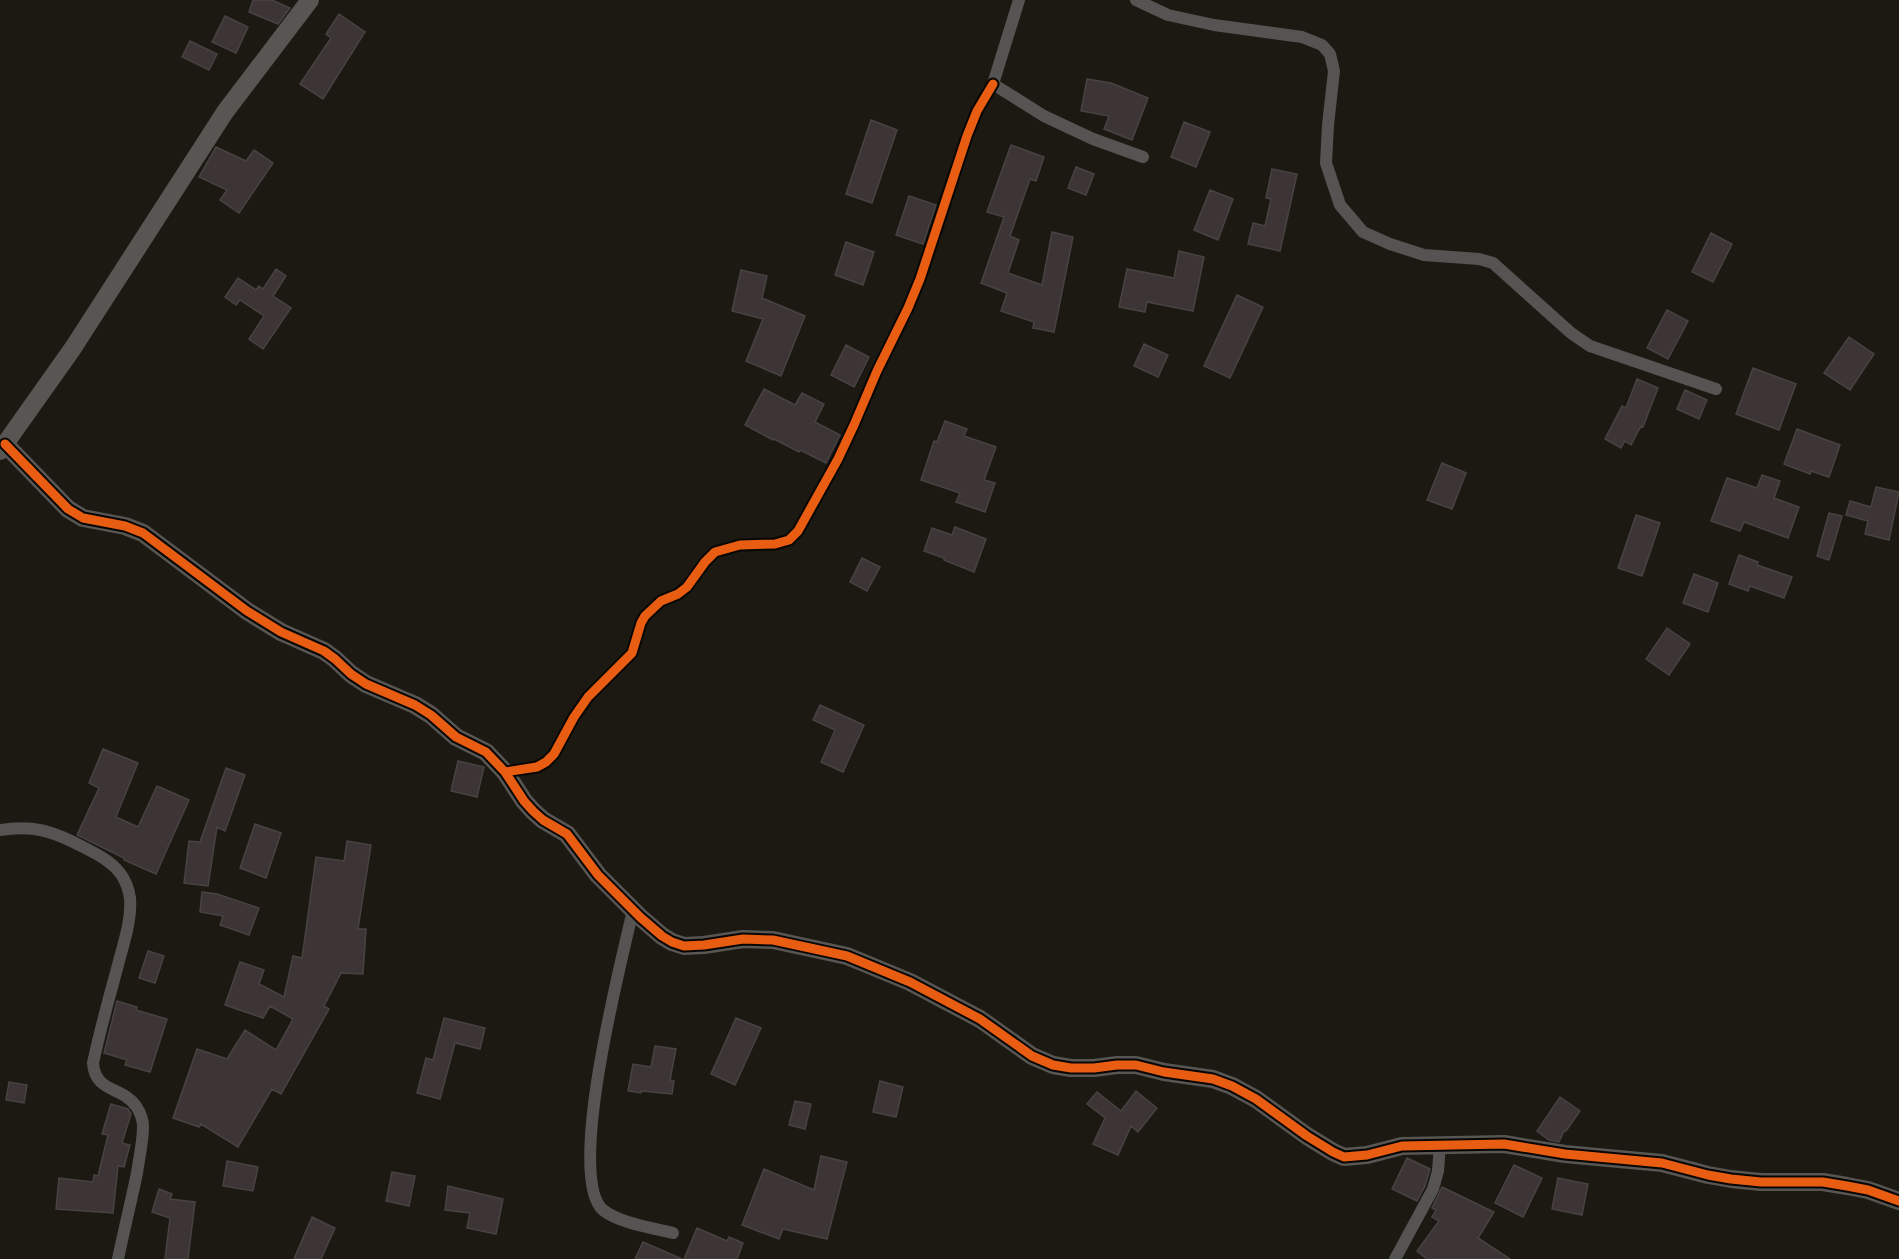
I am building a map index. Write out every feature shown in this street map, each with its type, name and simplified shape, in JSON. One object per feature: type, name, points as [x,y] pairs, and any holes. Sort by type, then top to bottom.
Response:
[{"type":"street","points":[[310,0],[225,112],[73,348],[3,448],[68,509],[83,518],[125,526],[143,533],[247,612],[281,632],[324,651],[366,684],[423,710],[456,737],[486,752],[506,772],[533,811],[543,820],[567,834],[598,875],[633,910],[672,942],[684,946],[743,939],[773,940],[847,956],[910,982],[980,1019],[1032,1056],[1053,1065],[1071,1068],[1136,1065],[1164,1072],[1213,1079],[1232,1086],[1256,1099],[1307,1136],[1344,1157],[1367,1155],[1402,1146],[1504,1144],[1565,1154],[1662,1163],[1731,1179],[1761,1182],[1823,1182],[1868,1190],[1899,1201]]},
{"type":"street","points":[[506,772],[537,767],[554,754],[588,697],[632,653],[645,616],[661,601],[678,594],[687,587],[715,552],[740,545],[775,544],[789,540],[798,531],[842,451],[908,308],[920,279],[967,136],[977,111],[993,84],[1019,0]]},
{"type":"street","points":[[1136,0],[1168,15],[1214,25],[1302,37],[1322,45],[1330,54],[1334,71],[1326,163],[1340,205],[1364,232],[1390,244],[1424,255],[1479,258],[1493,263],[1571,333],[1590,346],[1716,389]]},
{"type":"street","points":[[993,84],[1044,116],[1093,139],[1143,157]]},
{"type":"street","points":[[0,830],[13,828],[43,830],[86,848],[120,873],[130,898],[123,946],[93,1063],[96,1077],[103,1085],[131,1100],[136,1106],[141,1115],[143,1127],[135,1182],[118,1259]]},
{"type":"street","points":[[633,910],[603,1044],[593,1115],[590,1176],[593,1192],[602,1209],[618,1218],[673,1233]]},
{"type":"street","points":[[1395,1259],[1432,1189],[1438,1171],[1440,1144]]},
{"type":"building","points":[[253,0],[272,0],[290,8],[278,24],[249,12]]},
{"type":"building","points":[[339,14],[365,32],[323,99],[300,84],[331,38],[326,34]]},
{"type":"building","points":[[225,16],[248,27],[236,53],[212,42]]},
{"type":"building","points":[[190,41],[217,54],[209,70],[182,57]]},
{"type":"building","points":[[1087,79],[1111,83],[1148,98],[1132,140],[1104,129],[1109,116],[1081,111]]},
{"type":"building","points":[[871,120],[897,130],[872,203],[846,194]]},
{"type":"building","points":[[1184,122],[1210,132],[1196,167],[1171,157]]},
{"type":"building","points":[[1011,145],[1044,157],[1036,181],[1030,179],[1010,236],[1019,240],[1008,273],[1042,285],[1052,232],[1073,237],[1054,332],[1033,328],[1034,322],[1001,311],[1007,293],[981,283],[1004,217],[987,212]]},
{"type":"building","points":[[216,147],[246,161],[254,150],[273,163],[239,213],[220,200],[227,190],[199,177]]},
{"type":"building","points":[[1076,167],[1094,174],[1086,195],[1068,188]]},
{"type":"building","points":[[1272,169],[1297,174],[1280,251],[1248,244],[1253,223],[1265,226],[1271,199],[1266,198]]},
{"type":"building","points":[[1210,190],[1233,199],[1218,240],[1194,230]]},
{"type":"building","points":[[909,196],[936,205],[923,244],[896,235]]},
{"type":"building","points":[[1711,233],[1732,244],[1713,282],[1692,272]]},
{"type":"building","points":[[846,242],[874,252],[863,285],[835,275]]},
{"type":"building","points":[[1179,251],[1204,257],[1193,311],[1147,302],[1145,312],[1119,307],[1127,269],[1174,278]]},
{"type":"building","points":[[276,269],[286,276],[273,296],[291,308],[263,349],[249,339],[264,316],[240,300],[236,305],[225,297],[238,278],[256,290],[259,286],[263,289]]},
{"type":"building","points":[[741,270],[767,276],[762,298],[805,316],[781,376],[746,361],[763,319],[732,311]]},
{"type":"building","points":[[1237,295],[1263,307],[1230,378],[1204,366]]},
{"type":"building","points":[[1667,310],[1688,321],[1668,359],[1647,348]]},
{"type":"building","points":[[1849,337],[1874,354],[1850,390],[1824,373]]},
{"type":"building","points":[[1144,344],[1168,355],[1158,377],[1134,366]]},
{"type":"building","points":[[846,345],[869,357],[854,387],[831,375]]},
{"type":"building","points":[[1753,368],[1796,384],[1779,430],[1736,414]]},
{"type":"building","points":[[1637,379],[1658,388],[1643,427],[1641,426],[1631,445],[1625,441],[1621,448],[1605,439],[1622,406],[1626,408]]},
{"type":"building","points":[[764,389],[795,405],[802,393],[824,404],[815,422],[840,435],[826,463],[745,425]]},
{"type":"building","points":[[1685,390],[1707,400],[1699,419],[1677,409]]},
{"type":"building","points":[[945,421],[967,429],[964,436],[996,447],[984,480],[995,483],[985,512],[956,502],[960,493],[921,480],[934,441],[937,442]]},
{"type":"building","points":[[1797,429],[1840,445],[1829,477],[1811,471],[1810,474],[1784,464]]},
{"type":"building","points":[[1442,463],[1466,473],[1452,509],[1427,500]]},
{"type":"building","points":[[1762,475],[1780,481],[1774,498],[1799,507],[1788,538],[1744,522],[1740,531],[1711,521],[1727,478],[1757,488]]},
{"type":"building","points":[[1876,487],[1899,492],[1889,540],[1865,534],[1868,521],[1846,515],[1850,501],[1871,507]]},
{"type":"building","points":[[1829,513],[1842,516],[1829,560],[1817,556]]},
{"type":"building","points":[[1636,515],[1660,523],[1642,576],[1618,568]]},
{"type":"building","points":[[955,527],[986,539],[974,572],[924,551],[932,528],[952,535]]},
{"type":"building","points":[[1739,555],[1758,562],[1757,565],[1792,577],[1784,598],[1750,586],[1748,591],[1729,584]]},
{"type":"building","points":[[862,558],[880,567],[867,591],[850,582]]},
{"type":"building","points":[[1694,574],[1718,583],[1708,612],[1683,603]]},
{"type":"building","points":[[1667,628],[1690,644],[1669,675],[1646,659]]},
{"type":"building","points":[[820,705],[864,725],[843,772],[821,762],[835,730],[813,720]]},
{"type":"building","points":[[103,749],[138,763],[116,817],[138,827],[157,786],[189,800],[156,874],[77,835],[99,788],[89,783]]},
{"type":"building","points":[[458,761],[484,767],[477,797],[451,791]]},
{"type":"building","points":[[226,768],[245,775],[225,831],[217,827],[208,886],[184,883],[189,841],[200,842]]},
{"type":"building","points":[[255,824],[281,833],[266,878],[240,868]]},
{"type":"building","points":[[347,841],[371,845],[358,929],[366,929],[363,974],[341,973],[324,1006],[329,1009],[281,1094],[272,1089],[238,1147],[201,1124],[199,1127],[173,1118],[197,1049],[227,1059],[245,1030],[276,1050],[293,1019],[270,1006],[263,1018],[225,1005],[240,962],[264,970],[259,984],[284,997],[293,956],[302,958],[316,857],[344,861]]},
{"type":"building","points":[[202,892],[217,894],[259,908],[249,935],[220,925],[223,916],[200,912]]},
{"type":"building","points":[[148,951],[164,956],[155,983],[139,978]]},
{"type":"building","points":[[117,1001],[137,1007],[136,1010],[167,1019],[150,1072],[125,1065],[127,1060],[104,1053]]},
{"type":"building","points":[[444,1018],[485,1028],[480,1049],[455,1043],[440,1099],[417,1093],[426,1058],[433,1060]]},
{"type":"building","points":[[736,1018],[761,1028],[735,1085],[711,1074]]},
{"type":"building","points":[[655,1046],[676,1049],[670,1080],[674,1081],[672,1094],[628,1091],[633,1064],[651,1067]]},
{"type":"building","points":[[880,1081],[903,1087],[896,1117],[873,1112]]},
{"type":"building","points":[[9,1082],[27,1085],[24,1103],[6,1100]]},
{"type":"building","points":[[1136,1091],[1157,1108],[1138,1132],[1131,1126],[1118,1155],[1093,1144],[1105,1118],[1087,1104],[1097,1092],[1121,1111]]},
{"type":"building","points":[[1560,1097],[1580,1111],[1564,1131],[1559,1142],[1549,1140],[1537,1131]]},
{"type":"building","points":[[795,1101],[811,1104],[805,1129],[789,1125]]},
{"type":"building","points":[[111,1104],[128,1109],[131,1114],[122,1143],[130,1145],[124,1167],[118,1166],[113,1213],[56,1209],[59,1178],[93,1182],[94,1175],[98,1176],[108,1135],[102,1134]]},
{"type":"building","points":[[821,1156],[847,1162],[827,1239],[783,1229],[779,1239],[742,1225],[764,1169],[814,1190]]},
{"type":"building","points":[[1407,1158],[1430,1169],[1417,1201],[1392,1189]]},
{"type":"building","points":[[227,1161],[258,1167],[253,1191],[223,1186]]},
{"type":"building","points":[[1514,1165],[1542,1178],[1523,1217],[1495,1203]]},
{"type":"building","points":[[392,1172],[415,1176],[409,1206],[386,1201]]},
{"type":"building","points":[[1558,1178],[1588,1184],[1582,1215],[1552,1209]]},
{"type":"building","points":[[448,1186],[503,1199],[496,1234],[467,1228],[470,1213],[445,1210]]},
{"type":"building","points":[[1442,1187],[1494,1212],[1478,1238],[1510,1259],[1427,1259],[1417,1251],[1439,1221],[1432,1217],[1436,1210],[1432,1208]]},
{"type":"building","points":[[159,1189],[172,1194],[170,1199],[195,1202],[188,1259],[165,1259],[170,1218],[152,1212]]},
{"type":"building","points":[[312,1217],[335,1228],[321,1259],[294,1259]]},
{"type":"building","points":[[697,1228],[727,1241],[729,1237],[743,1243],[737,1259],[684,1259]]},
{"type":"building","points":[[643,1242],[682,1259],[635,1259]]},
{"type":"cycle path","points":[[505,772],[537,767],[554,754],[588,697],[632,653],[645,616],[661,601],[678,594],[687,587],[715,552],[740,545],[775,544],[789,540],[798,531],[838,459],[908,308],[920,279],[967,136],[977,111],[993,84]]},
{"type":"cycle path","points":[[5,444],[68,509],[83,518],[125,526],[143,533],[247,611],[281,632],[324,651],[366,684],[415,705],[431,715],[456,737],[486,752],[505,772],[533,811],[543,820],[567,834],[598,875],[640,917],[672,942],[684,946],[743,939],[773,940],[847,956],[910,982],[980,1019],[1032,1056],[1053,1065],[1071,1068],[1136,1065],[1164,1072],[1213,1079],[1232,1086],[1256,1099],[1307,1136],[1344,1157],[1367,1155],[1402,1146],[1504,1144],[1565,1154],[1662,1163],[1731,1179],[1761,1182],[1823,1182],[1868,1190],[1899,1201]]}]
